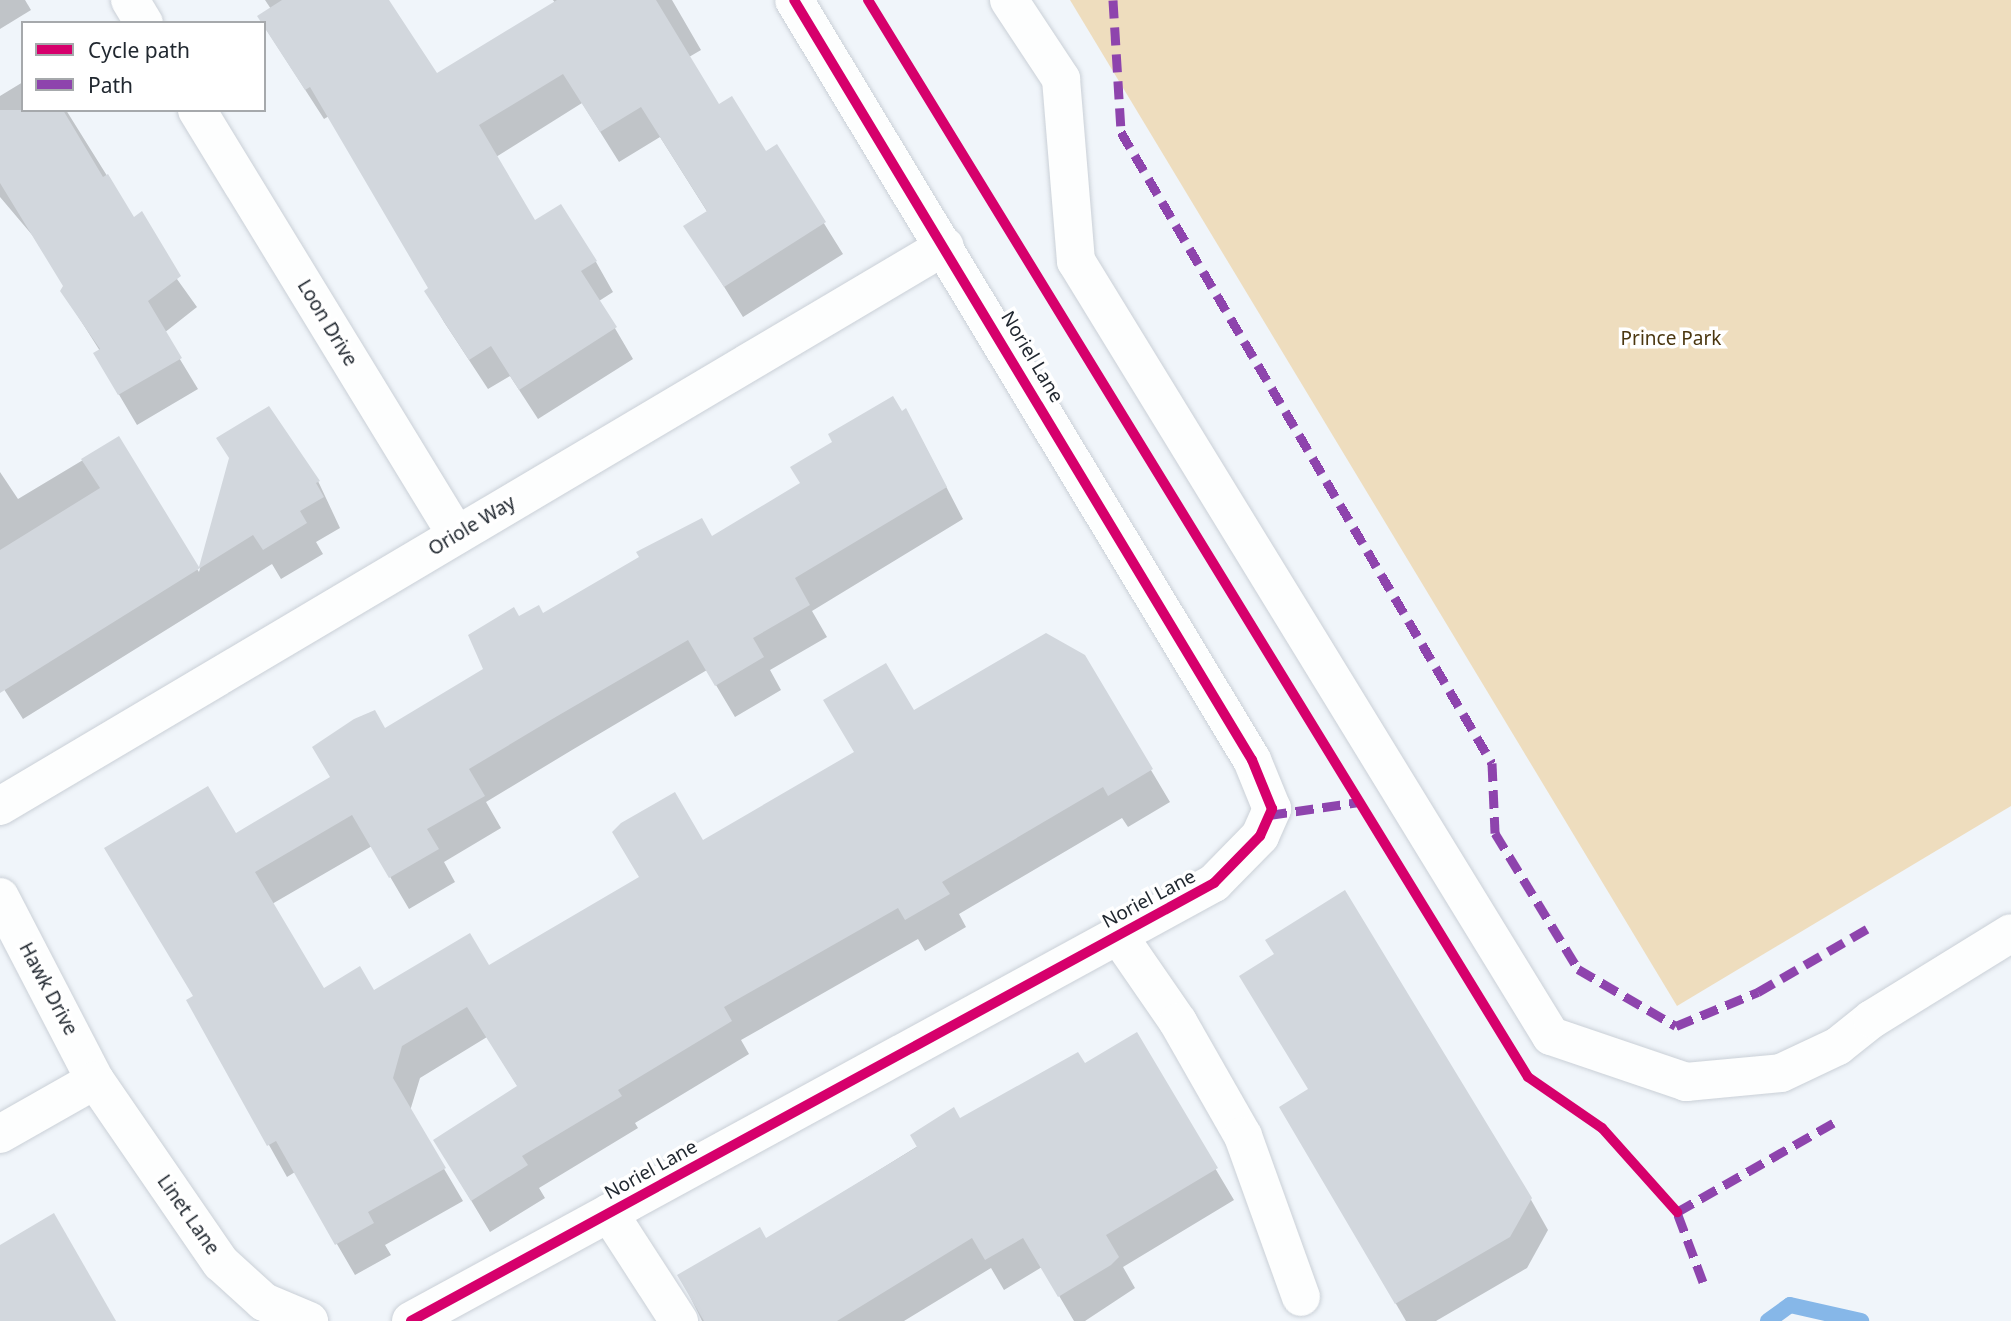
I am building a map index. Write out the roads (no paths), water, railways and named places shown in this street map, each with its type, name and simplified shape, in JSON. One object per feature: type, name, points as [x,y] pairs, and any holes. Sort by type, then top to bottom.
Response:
[{"type":"street","points":[[130,0],[143,21]]},
{"type":"street","name":"Noriel Lane","points":[[411,1321],[1214,883],[1260,836],[1272,809],[1252,760],[945,246],[793,0]]},
{"type":"street","points":[[1009,0],[1061,79],[1076,261],[1550,1036],[1686,1082],[1781,1073],[1838,1046],[1872,1019],[2011,933]]},
{"type":"street","name":"Loon Drive","points":[[198,112],[456,535]]},
{"type":"street","name":"Oriole Way","points":[[0,806],[945,246]]},
{"type":"street","name":"Hawk Drive","points":[[0,897],[95,1080]]},
{"type":"street","points":[[1118,935],[1178,1023],[1243,1136],[1301,1297]]},
{"type":"street","points":[[0,1134],[95,1080]]},
{"type":"street","name":"Linet Lane","points":[[95,1080],[221,1263],[264,1302],[309,1321]]},
{"type":"street","points":[[609,1213],[679,1321]]},
{"type":"waterway","points":[[1768,1321],[1790,1305],[1861,1321]]},
{"type":"park label","name":"Prince Park","points":[[1671,339]]}]
